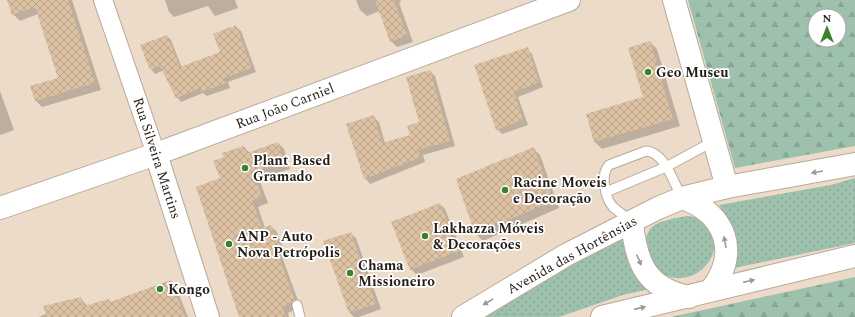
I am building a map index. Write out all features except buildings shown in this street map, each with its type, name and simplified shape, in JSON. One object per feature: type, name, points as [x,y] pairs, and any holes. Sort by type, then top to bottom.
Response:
[{"type":"street","name":"Rua Silveira Martins","points":[[103,0],[156,154],[208,317]]},
{"type":"street","name":"Rua João Carniel","points":[[0,208],[156,154],[569,0]]},
{"type":"street","points":[[674,0],[727,187]]},
{"type":"street","name":"Avenida das Hortênsias","points":[[463,317],[566,255],[682,198],[727,187],[855,164]]},
{"type":"street","points":[[682,198],[695,202],[706,209],[715,218],[722,230],[726,249],[724,268],[719,280],[711,290]]},
{"type":"street","points":[[632,222],[636,253],[647,274],[666,290],[689,297]]},
{"type":"street","points":[[602,317],[855,256]]},
{"type":"lane","points":[[606,192],[666,167],[714,141]]},
{"type":"lane","points":[[632,222],[613,206],[606,192],[604,176],[605,169],[609,166],[646,151],[657,154],[666,167],[682,198]]},
{"type":"lane","points":[[297,305],[300,317]]},
{"type":"green space","points":[[688,0],[855,0],[855,146],[735,168]]},
{"type":"green space","points":[[855,178],[855,243],[729,269],[727,219],[719,205],[831,185]]},
{"type":"green space","points":[[687,216],[697,217],[705,225],[713,239],[714,250],[708,263],[703,269],[689,277],[674,278],[659,271],[655,267],[647,250],[646,237],[648,232],[655,225]]},
{"type":"green space","points":[[628,235],[628,253],[631,265],[638,276],[650,289],[623,295],[559,317],[483,317],[547,277]]},
{"type":"green space","points":[[855,277],[855,317],[671,317]]},
{"type":"place","name":"Geo Museu","points":[[648,72]]},
{"type":"place","name":"Plant Based Gramado","points":[[245,168]]},
{"type":"place","name":"Racine Moveis e Decoração","points":[[505,190]]},
{"type":"place","name":"Lakhazza Móveis & Decorações","points":[[425,236]]},
{"type":"place","name":"ANP - Auto Nova Petrópolis","points":[[229,244]]},
{"type":"place","name":"Chama Missioneiro","points":[[350,273]]},
{"type":"place","name":"Kongo","points":[[160,289]]}]
